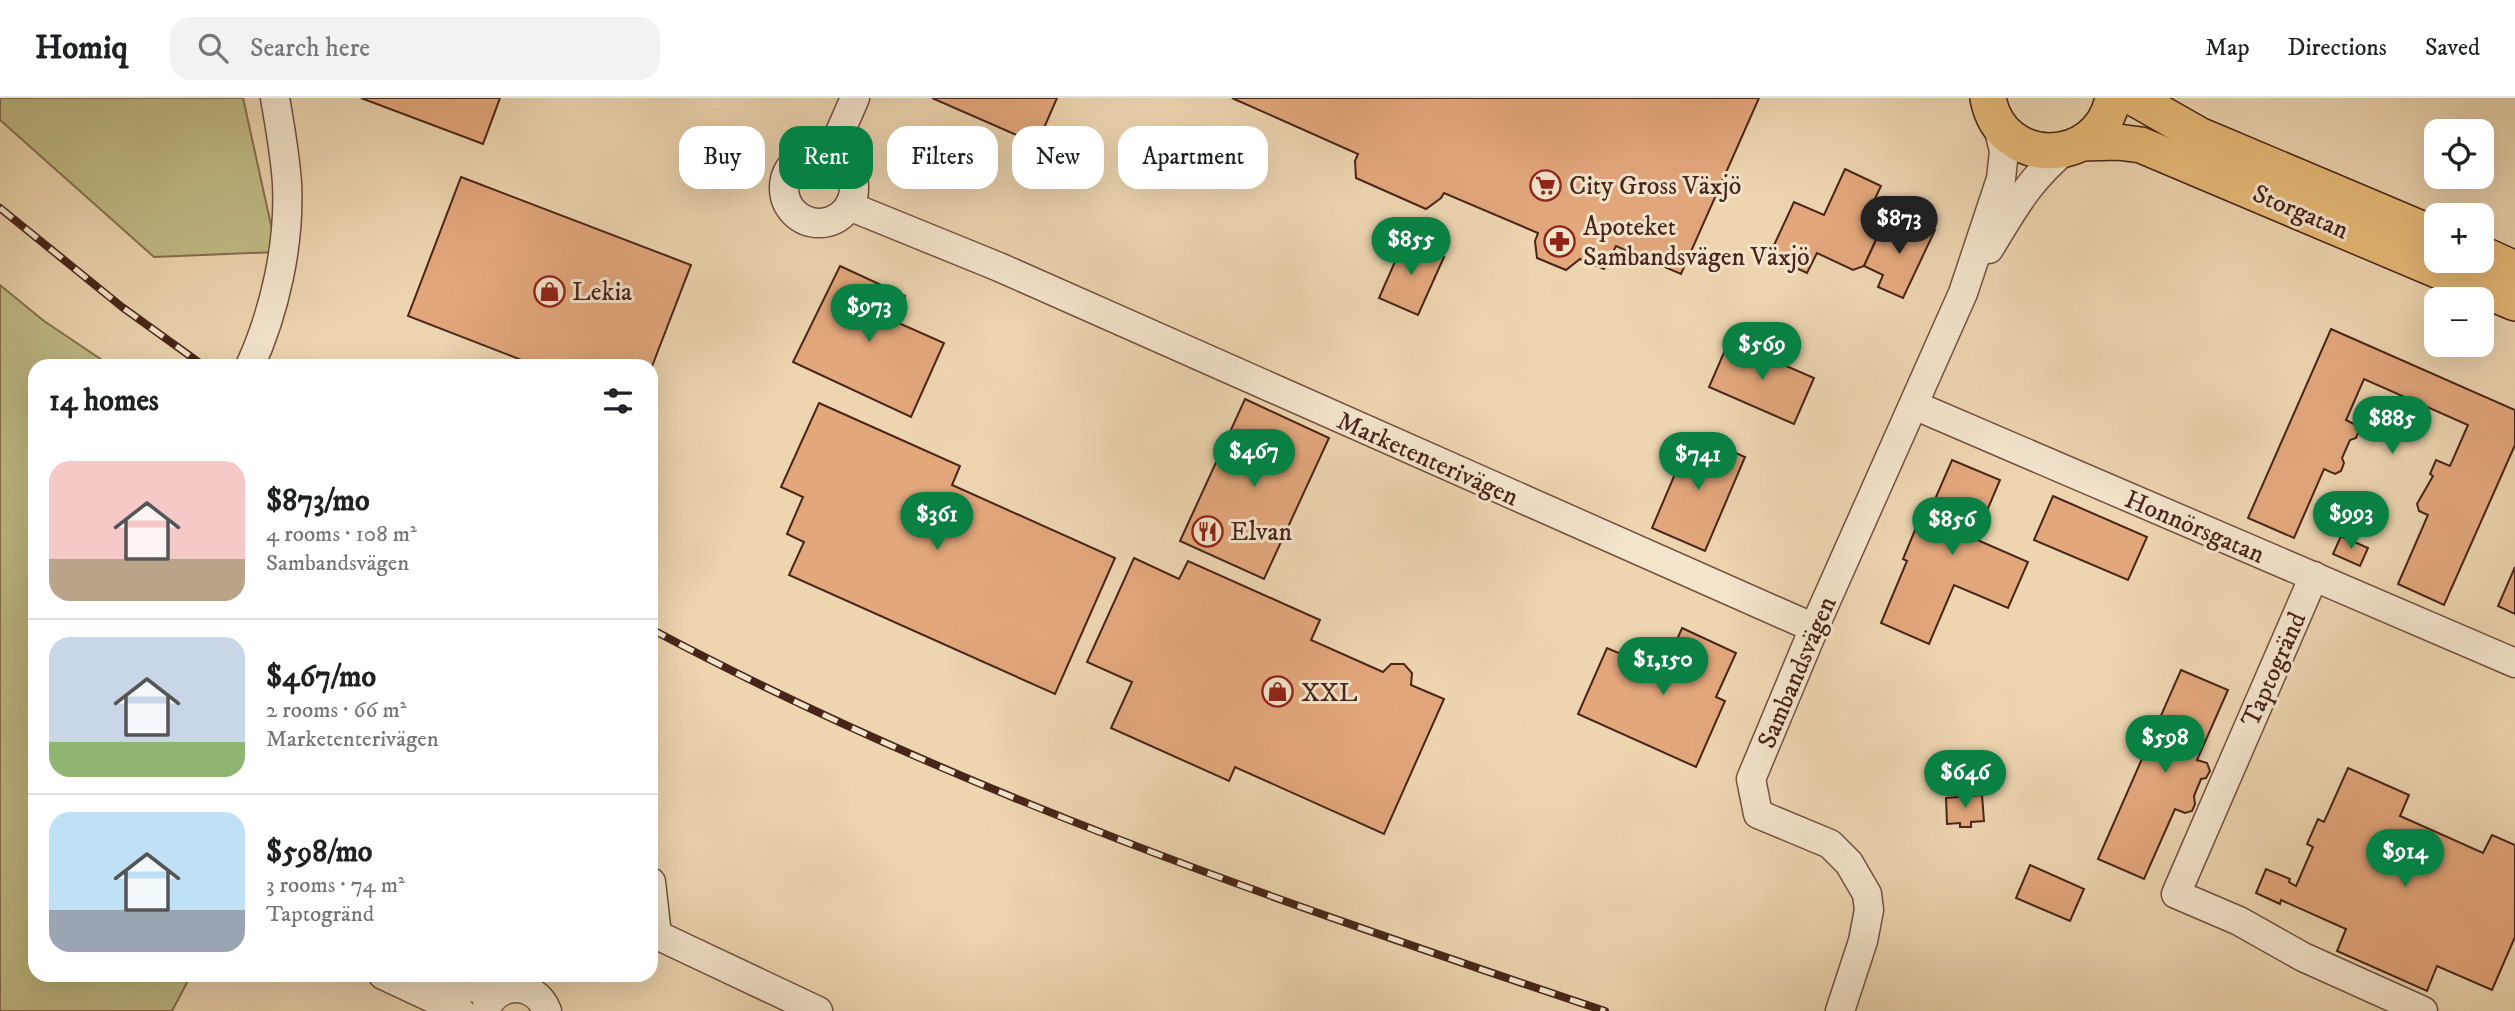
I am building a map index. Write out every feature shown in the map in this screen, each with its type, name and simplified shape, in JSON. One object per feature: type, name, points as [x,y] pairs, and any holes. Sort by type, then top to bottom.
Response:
[{"type":"main road","points":[[2073,146],[2104,122],[2113,98]]},
{"type":"main road","name":"Storgatan","points":[[2134,98],[2200,135],[2424,230]]},
{"type":"main road","name":"Storgatan","points":[[1990,105],[2008,134],[2026,146],[2044,151],[2118,142],[2141,145],[2515,303]]},
{"type":"main road","points":[[2494,259],[2515,269]]},
{"type":"street","points":[[253,359],[269,316],[284,250],[287,185],[275,98]]},
{"type":"street","points":[[843,126],[855,98]]},
{"type":"street","name":"Sambandsvägen","points":[[1840,1011],[1863,941],[1869,910],[1867,894],[1849,863],[1830,844],[1758,814],[1751,779],[1814,628],[1963,293],[2001,179],[2004,151],[1990,105]]},
{"type":"street","name":"Sambandsvägen","points":[[1963,293],[2039,171],[2073,146]]},
{"type":"street","points":[[785,189],[786,201],[800,218],[810,223],[832,221],[849,206],[853,189]]},
{"type":"street","name":"Marketenterivägen","points":[[849,206],[999,267],[1814,628]]},
{"type":"street","name":"Honnörsgatan","points":[[1914,405],[2515,663]]},
{"type":"street","name":"Taptogränd","points":[[2314,576],[2176,894],[2274,939],[2303,957],[2423,1011]]},
{"type":"street","points":[[658,935],[818,1011]]},
{"type":"street","points":[[398,982],[460,1011]]},
{"type":"street","points":[[460,982],[505,992],[533,993],[547,1010]]},
{"type":"shaded area","points":[[0,98],[243,98],[277,252],[154,257],[0,120]]},
{"type":"shaded area","points":[[0,285],[44,321],[101,359],[28,359],[28,982],[187,982],[172,1011],[0,1011]]},
{"type":"building","points":[[361,98],[500,98],[483,144]]},
{"type":"building","points":[[932,98],[1057,98],[1045,126],[1012,126],[1012,133]]},
{"type":"building","name":"City Gross Växjö","points":[[1232,98],[1759,98],[1681,274],[1616,246],[1604,269],[1580,259],[1566,270],[1537,258],[1535,241],[1538,233],[1444,193],[1426,209],[1356,178],[1355,161],[1358,154]]},
{"type":"building","points":[[1845,169],[1881,186],[1872,205],[1888,213],[1864,266],[1853,270],[1817,253],[1807,273],[1769,256],[1794,202],[1824,215]]},
{"type":"building","name":"Lekia","points":[[461,177],[691,265],[655,359],[519,359],[408,316]]},
{"type":"building","points":[[1910,218],[1935,230],[1903,298],[1878,287],[1883,275],[1864,266],[1883,225],[1902,234]]},
{"type":"building","points":[[1405,239],[1444,257],[1418,315],[1379,298]]},
{"type":"building","points":[[840,266],[905,296],[894,321],[944,343],[911,417],[793,362]]},
{"type":"building","points":[[2331,329],[2515,410],[2515,445],[2444,605],[2398,584],[2428,515],[2419,511],[2417,504],[2433,476],[2430,474],[2436,460],[2450,466],[2468,425],[2364,379],[2346,420],[2356,425],[2359,431],[2356,438],[2350,440],[2342,458],[2344,463],[2341,471],[2335,474],[2324,469],[2294,538],[2248,518]]},
{"type":"building","points":[[1729,341],[1814,378],[1794,424],[1709,387]]},
{"type":"building","points":[[1245,399],[1329,438],[1264,579],[1180,541]]},
{"type":"building","points":[[819,403],[960,466],[952,485],[1115,558],[1055,694],[789,575],[804,542],[787,534],[803,497],[781,487]]},
{"type":"building","points":[[1692,434],[1745,457],[1705,551],[1652,528]]},
{"type":"building","points":[[1952,460],[2000,480],[1975,539],[2028,562],[2008,608],[1954,585],[1929,644],[1881,623],[1907,561],[1903,559],[1920,518],[1926,520]]},
{"type":"building","points":[[2053,496],[2147,537],[2128,580],[2034,540]]},
{"type":"building","points":[[2341,536],[2368,548],[2360,566],[2333,554]]},
{"type":"building","name":"XXL","points":[[1134,558],[1179,579],[1188,561],[1320,620],[1311,640],[1383,672],[1391,664],[1404,664],[1412,673],[1411,685],[1444,699],[1384,834],[1235,767],[1229,781],[1111,728],[1132,682],[1087,662]]},
{"type":"building","points":[[2515,567],[2515,614],[2498,606]]},
{"type":"building","points":[[1682,628],[1736,653],[1716,697],[1725,701],[1696,767],[1578,714],[1607,648],[1663,672]]},
{"type":"building","points":[[2181,670],[2228,690],[2197,760],[2207,763],[2210,771],[2206,778],[2201,779],[2194,796],[2192,811],[2185,813],[2175,809],[2144,879],[2098,859]]},
{"type":"building","points":[[2348,768],[2409,795],[2400,816],[2483,853],[2492,835],[2515,845],[2515,937],[2492,990],[2437,966],[2427,991],[2337,951],[2346,929],[2281,900],[2280,904],[2256,893],[2266,869],[2290,879],[2289,882],[2296,886],[2313,847],[2307,844],[2318,819],[2324,822]]},
{"type":"building","points":[[1982,795],[1984,821],[1971,822],[1971,827],[1960,827],[1960,823],[1947,824],[1946,798]]},
{"type":"building","points":[[2030,865],[2084,889],[2070,921],[2016,898]]},
{"type":"railway","points":[[0,208],[122,307],[194,359]]},
{"type":"railway","points":[[658,633],[883,742],[1120,840],[1240,885],[1605,1011]]},
{"type":"place","name":"City Gross Växjö","points":[[1546,185]]},
{"type":"place","name":"Apoteket Sambandsvägen Växjö","points":[[1560,241]]},
{"type":"place","name":"Lekia","points":[[549,291]]},
{"type":"place","name":"Elvan","points":[[1207,531]]},
{"type":"place","name":"XXL","points":[[1278,692]]}]
